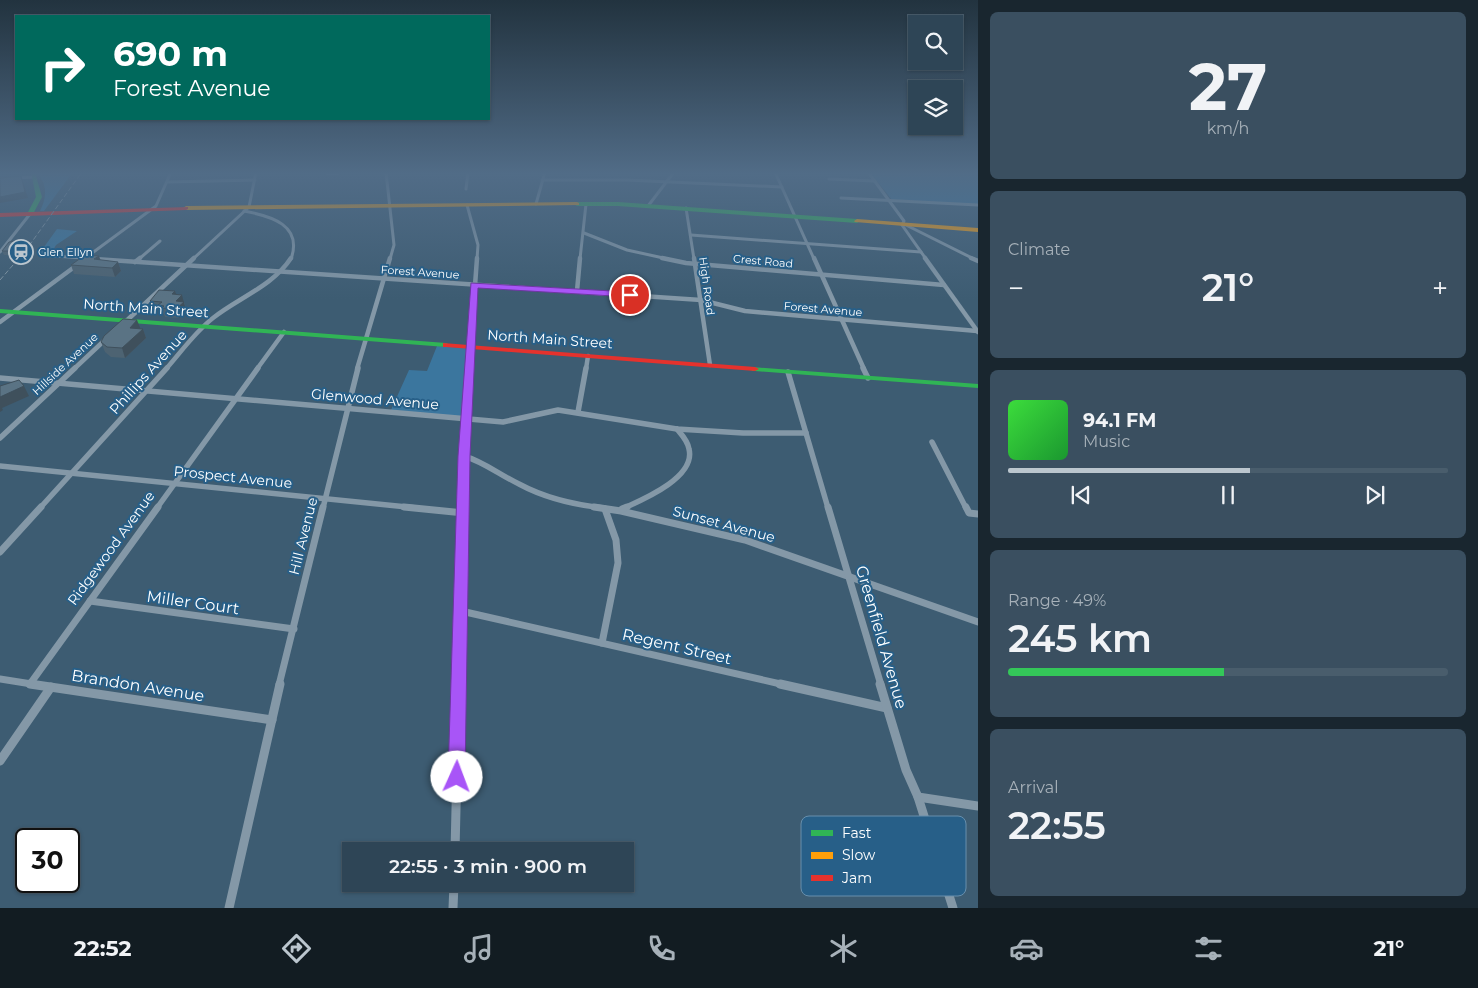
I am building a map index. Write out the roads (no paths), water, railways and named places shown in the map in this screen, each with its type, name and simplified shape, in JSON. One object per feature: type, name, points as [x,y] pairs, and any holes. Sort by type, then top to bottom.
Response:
[{"type":"street","points":[[0,216],[24,214]]},
{"type":"street","points":[[1,249],[30,214]]},
{"type":"street","points":[[0,322],[143,214]]},
{"type":"street","name":"Hillside Avenue","points":[[116,330],[240,214]]},
{"type":"street","name":"Phillips Avenue","points":[[0,552],[204,326],[224,308],[263,285],[281,271],[294,252],[295,242],[286,227],[260,214]]},
{"type":"street","name":"Hill Avenue","points":[[229,908],[325,499],[366,339],[394,245],[391,214]]},
{"type":"street","points":[[455,842],[465,419],[478,246],[470,214]]},
{"type":"street","points":[[577,291],[585,214]]},
{"type":"street","name":"High Road","points":[[687,214],[710,365]]},
{"type":"street","points":[[772,214],[978,230]]},
{"type":"street","points":[[898,214],[904,224],[978,261]]},
{"type":"street","points":[[794,216],[868,378]]},
{"type":"street","points":[[904,224],[902,226],[978,331]]},
{"type":"street","name":"Crest Road","points":[[584,233],[640,254],[695,264],[944,285]]},
{"type":"street","points":[[691,235],[920,252]]},
{"type":"street","points":[[135,262],[160,242]]},
{"type":"street","name":"Forest Avenue","points":[[40,255],[700,300],[745,311],[978,331]]},
{"type":"street","name":"North Main Street","points":[[0,311],[978,386]]},
{"type":"street","name":"Ridgewood Avenue","points":[[30,684],[284,332]]},
{"type":"street","name":"Hillside Avenue","points":[[0,438],[110,336]]},
{"type":"street","points":[[578,412],[588,356]]},
{"type":"street","name":"Greenfield Avenue","points":[[788,372],[887,708],[906,770],[924,816]]},
{"type":"street","name":"Glenwood Avenue","points":[[0,378],[465,419],[513,422],[529,419],[546,411],[558,410],[677,429],[743,433],[806,433]]},
{"type":"street","points":[[622,509],[661,490],[685,467],[688,462],[689,449],[687,442],[677,429]]},
{"type":"street","points":[[932,442],[969,513],[978,514]]},
{"type":"street","name":"Sunset Avenue","points":[[464,456],[476,458],[508,479],[553,497],[605,509],[622,509],[631,514],[745,540],[978,622]]},
{"type":"street","name":"Prospect Avenue","points":[[0,466],[464,513]]},
{"type":"street","points":[[602,643],[618,563],[616,540],[605,509]]},
{"type":"street","name":"Miller Court","points":[[90,601],[294,629]]},
{"type":"street","name":"Regent Street","points":[[461,611],[887,708]]},
{"type":"street","name":"Brandon Avenue","points":[[0,679],[272,720]]},
{"type":"street","points":[[0,761],[51,687]]},
{"type":"street","points":[[918,797],[978,806]]},
{"type":"street","points":[[453,908],[454,892]]},
{"type":"street","name":"Greenfield Avenue","points":[[949,896],[953,908]]},
{"type":"railway","points":[[0,280],[26,250],[52,214]]},
{"type":"place","name":"Glen Ellyn","points":[[21,252]]}]
